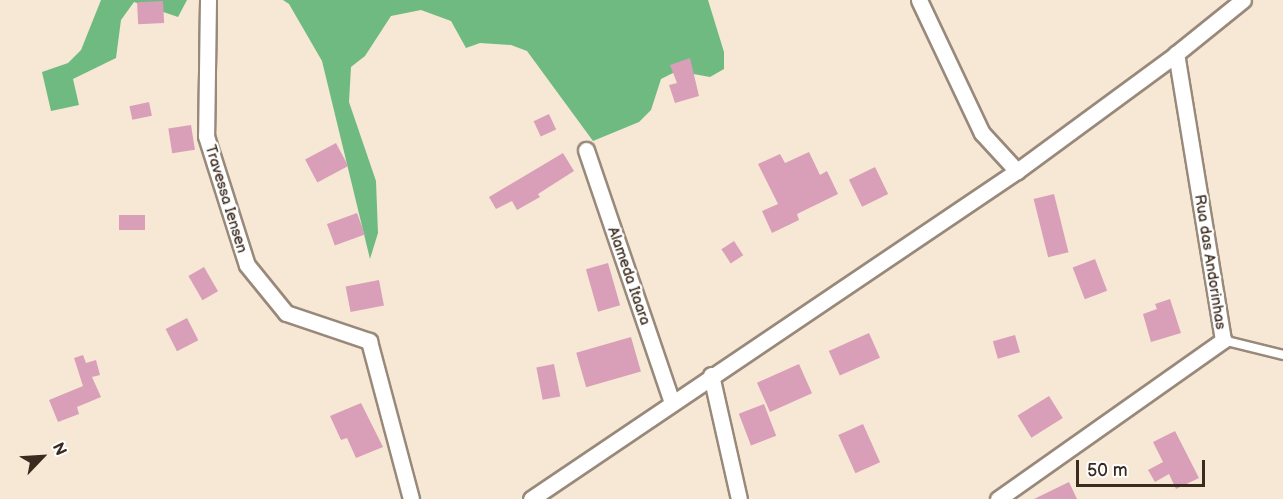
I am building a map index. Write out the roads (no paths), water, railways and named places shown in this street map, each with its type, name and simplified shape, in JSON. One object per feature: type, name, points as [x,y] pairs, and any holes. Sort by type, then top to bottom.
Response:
[{"type":"street","name":"Travessa Iensen","points":[[208,0],[206,136],[247,265],[286,313],[369,341],[411,499]]},
{"type":"street","points":[[919,0],[982,133],[1017,171]]},
{"type":"street","points":[[531,499],[711,375],[780,332],[1017,171],[1176,54],[1243,0]]},
{"type":"street","name":"Rua das Andorinhas","points":[[998,499],[1223,340],[1176,54]]},
{"type":"street","name":"Alameda Itaara","points":[[586,150],[672,402]]},
{"type":"street","points":[[711,375],[739,499]]},
{"type":"lane","points":[[1223,340],[1283,355]]}]
